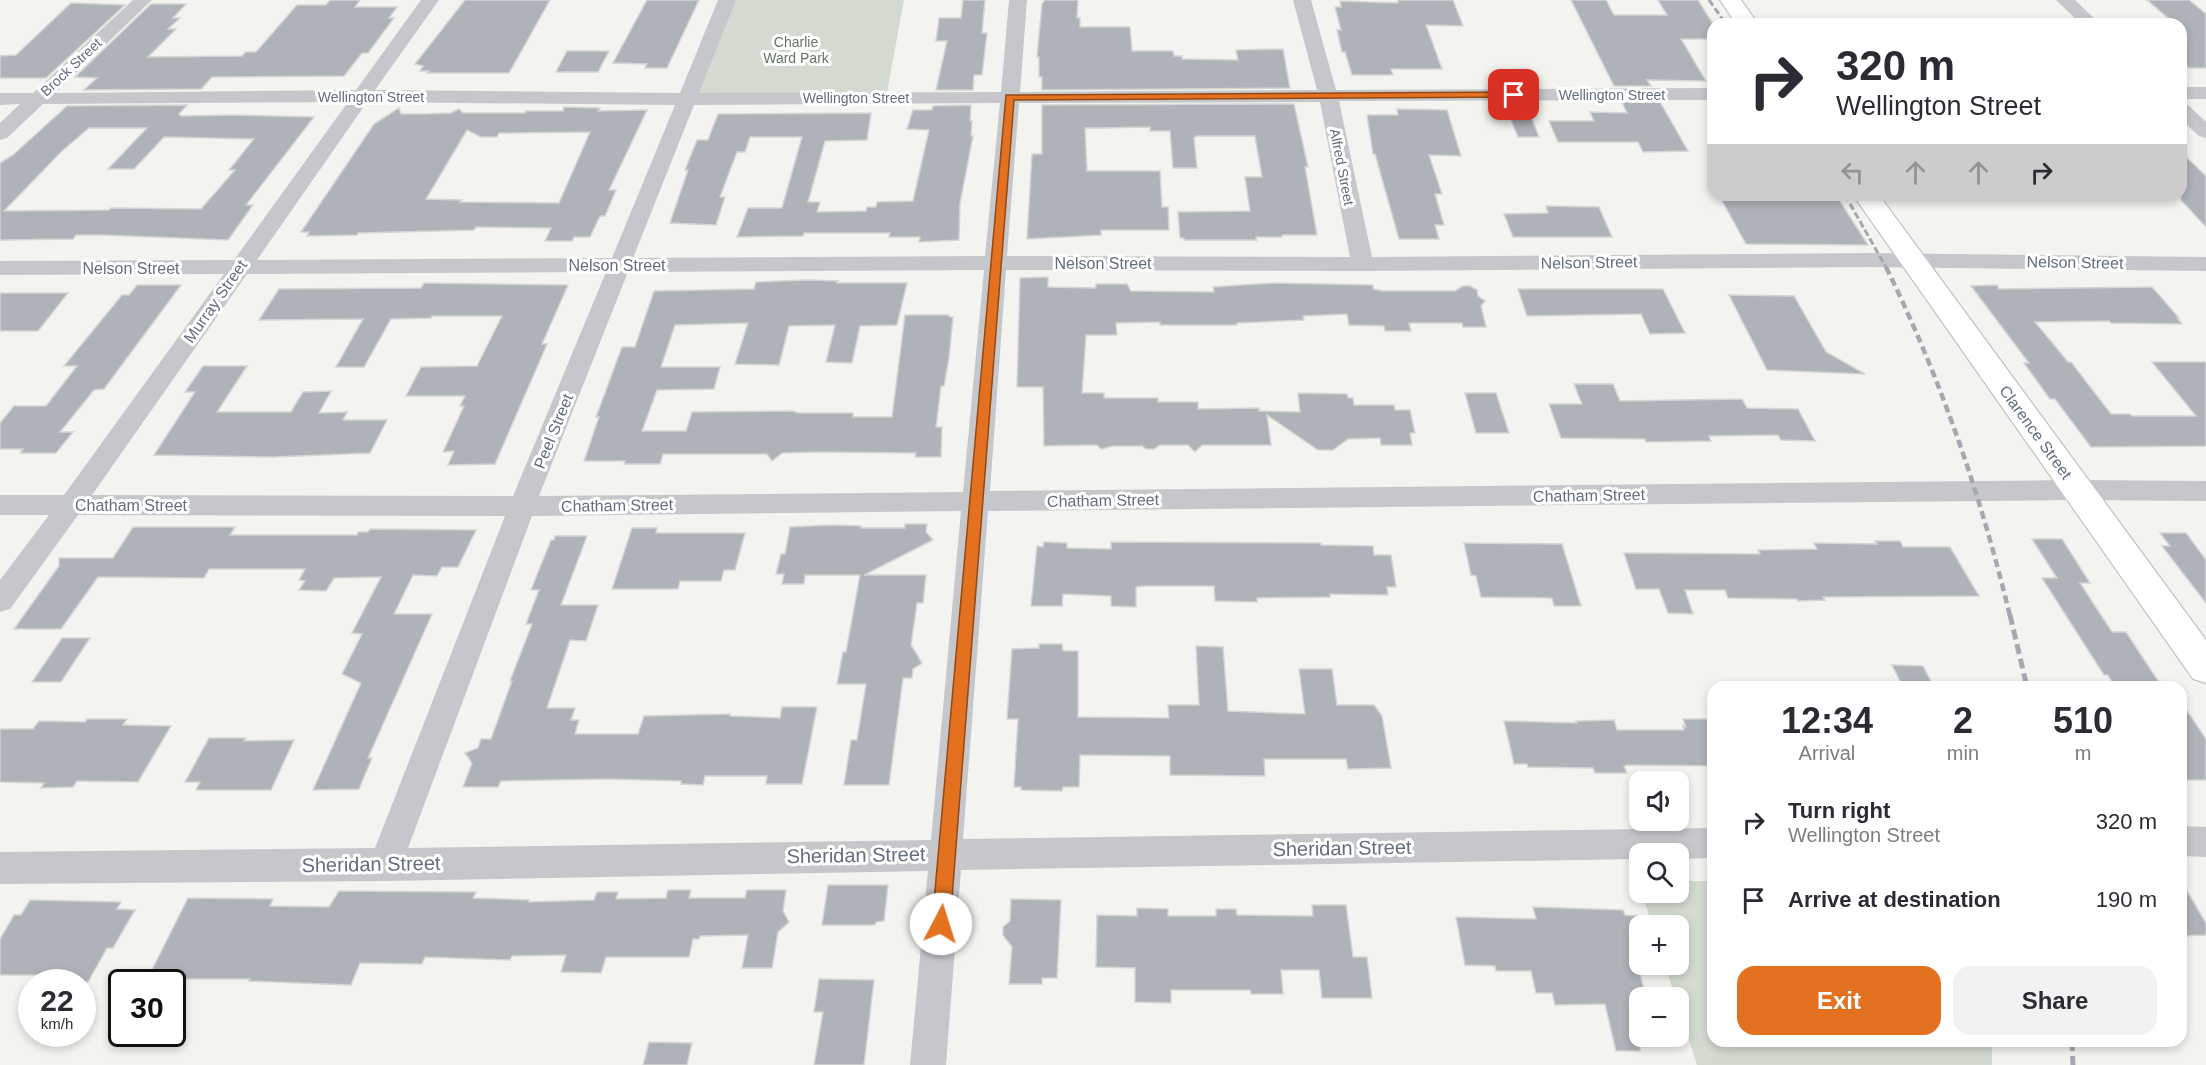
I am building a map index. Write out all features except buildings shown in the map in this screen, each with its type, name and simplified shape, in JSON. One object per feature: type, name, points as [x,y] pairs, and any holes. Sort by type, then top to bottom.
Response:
[{"type":"main road","points":[[1730,0],[1743,18]]},
{"type":"main road","name":"Clarence Street","points":[[1870,201],[2206,668]]},
{"type":"street","name":"Brock Street","points":[[0,134],[143,0]]},
{"type":"street","name":"Murray Street","points":[[0,601],[71,505],[430,0]]},
{"type":"street","name":"Peel Street","points":[[385,865],[522,506],[727,0]]},
{"type":"street","points":[[928,1065],[1018,0]]},
{"type":"street","name":"Alfred Street","points":[[1302,0],[1328,95],[1362,264]]},
{"type":"street","points":[[2065,0],[2084,18]]},
{"type":"street","points":[[2187,93],[2206,93]]},
{"type":"street","name":"Wellington Street","points":[[0,99],[362,96],[687,99],[1707,94]]},
{"type":"street","points":[[2187,115],[2206,132]]},
{"type":"street","name":"Nelson Street","points":[[0,268],[1912,260],[2206,264]]},
{"type":"street","name":"Chatham Street","points":[[0,505],[522,506],[2078,490],[2206,491]]},
{"type":"street","points":[[2187,842],[2206,842]]},
{"type":"street","name":"Sheridan Street","points":[[0,868],[385,865],[947,853],[1707,843]]},
{"type":"green space","name":"Charlie Ward Park","points":[[727,0],[904,0],[886,98],[687,99]]},
{"type":"green space","points":[[1689,881],[1707,881],[1707,1047],[1992,1047],[1992,1065],[1697,1065],[1689,1040],[1689,987],[1672,987],[1668,975],[1689,975],[1689,915],[1649,915],[1645,903],[1689,903]]},
{"type":"railway","points":[[1709,0],[1722,18]]},
{"type":"railway","points":[[1848,201],[1887,268]]},
{"type":"railway","points":[[1887,268],[1906,309],[1958,438],[1973,482],[2010,616]]},
{"type":"railway","points":[[2010,615],[2026,681]]},
{"type":"railway","points":[[2072,1047],[2073,1065]]},
{"type":"route","points":[[941,924],[1010,97],[1514,95]]}]
